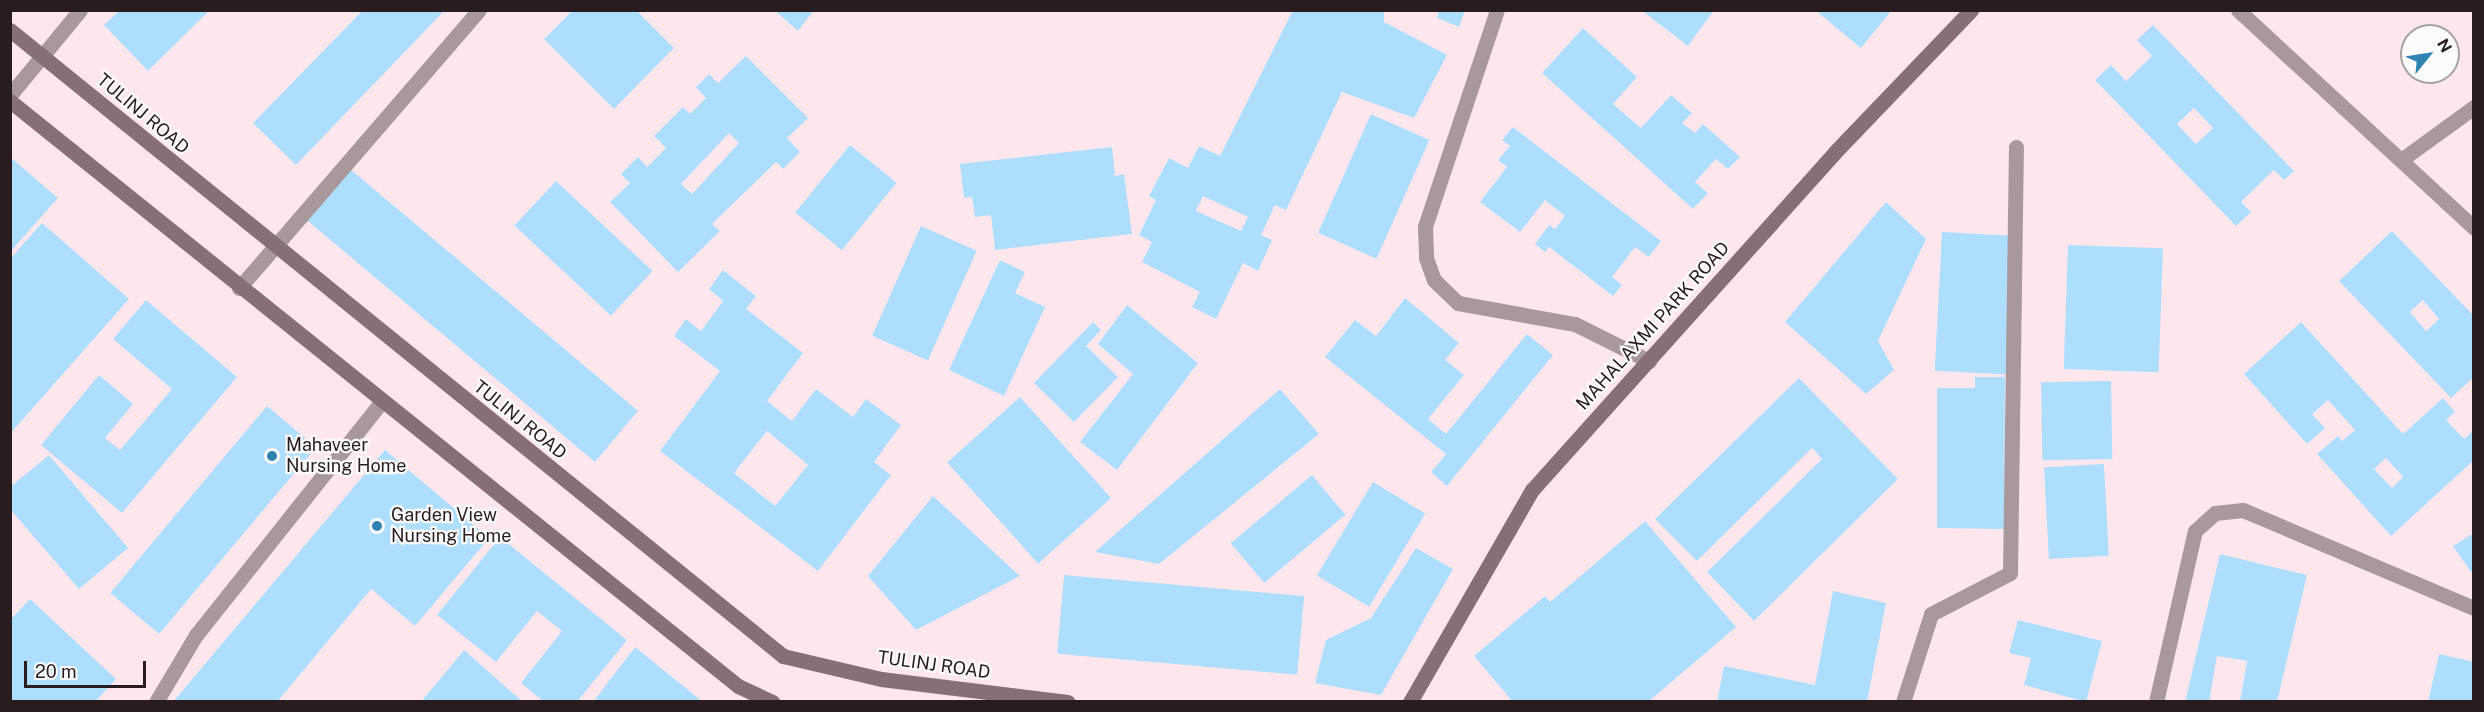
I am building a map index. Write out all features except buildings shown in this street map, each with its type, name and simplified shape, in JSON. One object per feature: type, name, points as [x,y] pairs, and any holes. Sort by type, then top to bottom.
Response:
[{"type":"main road","name":"MAHALAXMI PARK ROAD","points":[[1410,702],[1532,490],[1835,152],[1971,10]]},
{"type":"main road","name":"TULINJ ROAD","points":[[10,30],[276,249],[783,656],[880,679],[1068,702]]},
{"type":"main road","points":[[10,101],[239,288],[738,686],[773,702]]},
{"type":"street","points":[[10,95],[80,10]]},
{"type":"street","points":[[239,288],[276,249],[479,10]]},
{"type":"street","points":[[1497,10],[1425,226],[1425,258],[1434,280],[1458,303],[1575,324],[1649,361]]},
{"type":"street","points":[[2238,10],[2474,228]]},
{"type":"street","points":[[2401,160],[2474,107]]},
{"type":"street","points":[[1903,702],[1931,614],[2010,573],[2016,147]]},
{"type":"street","points":[[156,702],[196,635],[382,401]]},
{"type":"street","points":[[2156,702],[2195,531],[2216,513],[2243,510],[2474,608]]},
{"type":"place","name":"Mahaveer Nursing Home","points":[[272,456]]},
{"type":"place","name":"Garden View Nursing Home","points":[[377,526]]}]
